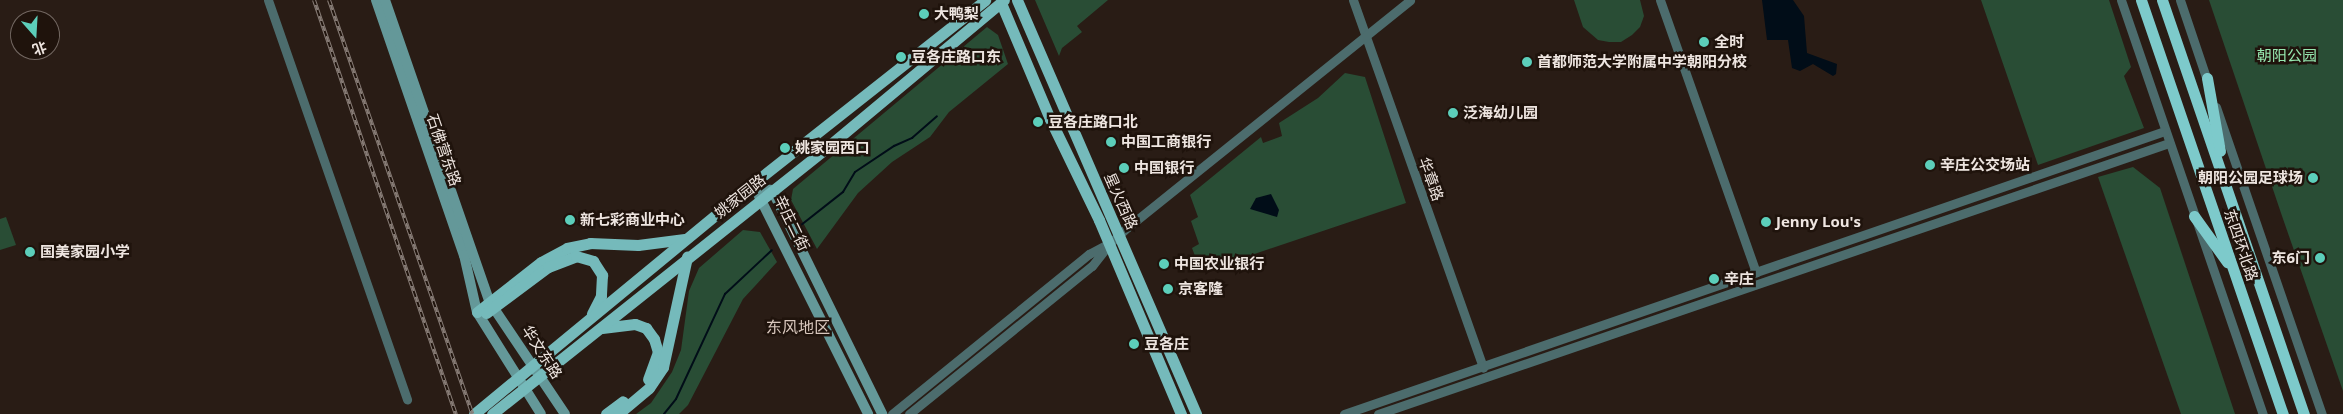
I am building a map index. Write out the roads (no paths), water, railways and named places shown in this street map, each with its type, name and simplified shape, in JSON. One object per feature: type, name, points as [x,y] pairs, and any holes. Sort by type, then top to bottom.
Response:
[{"type":"highway","name":"东四环北路","points":[[2141,0],[2283,414]]},
{"type":"highway","name":"东四环北路","points":[[2162,0],[2304,414]]},
{"type":"highway","points":[[2207,78],[2226,187]]},
{"type":"highway","points":[[2194,216],[2235,273]]},
{"type":"main road","name":"石佛营东路","points":[[376,0],[464,255],[479,314]]},
{"type":"main road","name":"石佛营东路","points":[[385,0],[492,304]]},
{"type":"main road","name":"姚家园路","points":[[474,414],[686,238],[985,0]]},
{"type":"main road","name":"星火西路","points":[[1017,0],[1120,234],[1196,414]]},
{"type":"main road","name":"姚家园路","points":[[492,414],[600,329],[1002,1]]},
{"type":"main road","name":"星火西路","points":[[1002,1],[1050,119],[1109,244],[1181,414]]},
{"type":"main road","name":"辛庄二街","points":[[750,187],[767,193],[882,414]]},
{"type":"main road","name":"辛庄二街","points":[[767,193],[868,414]]},
{"type":"main road","points":[[541,414],[479,314],[541,262],[567,248],[590,243],[638,245],[686,238]]},
{"type":"main road","points":[[492,304],[548,267],[576,256],[593,261],[603,281],[601,296],[590,319]]},
{"type":"main road","points":[[618,414],[649,388],[663,367],[687,257]]},
{"type":"main road","name":"华文东路","points":[[492,304],[565,414]]},
{"type":"main road","points":[[600,329],[635,324],[646,328],[654,339],[658,352],[656,363],[646,381],[606,414]]},
{"type":"street","points":[[268,0],[407,399]]},
{"type":"street","name":"华章路","points":[[1353,0],[1483,368]]},
{"type":"street","points":[[909,414],[1092,266],[1109,244],[1120,234],[1410,0]]},
{"type":"street","points":[[1660,0],[1756,273]]},
{"type":"street","points":[[2121,0],[2262,414]]},
{"type":"street","name":"东四环北路","points":[[2180,0],[2322,414]]},
{"type":"street","points":[[1344,414],[1483,368],[2165,131]]},
{"type":"street","points":[[1378,414],[2169,143]]},
{"type":"street","points":[[892,414],[1089,254],[1109,244]]},
{"type":"waterway","points":[[796,229],[843,192],[855,172],[894,146],[912,138],[937,116]]},
{"type":"waterway","points":[[664,414],[676,399],[725,294],[772,250]]},
{"type":"railway","points":[[314,0],[456,414]]},
{"type":"railway","points":[[329,0],[472,414]]},
{"type":"place","name":"大鸭梨","points":[[924,14]]},
{"type":"place","name":"全时","points":[[1704,42]]},
{"type":"place","name":"豆各庄路口东","points":[[901,57]]},
{"type":"place","name":"首都师范大学附属中学朝阳分校","points":[[1527,62]]},
{"type":"place","name":"泛海幼儿园","points":[[1453,113]]},
{"type":"place","name":"豆各庄路口北","points":[[1038,122]]},
{"type":"place","name":"中国工商银行","points":[[1111,142]]},
{"type":"place","name":"姚家园西口","points":[[785,148]]},
{"type":"place","name":"辛庄公交场站","points":[[1930,165]]},
{"type":"place","name":"中国银行","points":[[1124,168]]},
{"type":"place","name":"朝阳公园足球场","points":[[2313,178]]},
{"type":"place","name":"新七彩商业中心","points":[[570,220]]},
{"type":"place","name":"Jenny Lou's","points":[[1766,222]]},
{"type":"place","name":"国美家园小学","points":[[30,252]]},
{"type":"place","name":"东6门","points":[[2320,258]]},
{"type":"place","name":"中国农业银行","points":[[1164,264]]},
{"type":"place","name":"辛庄","points":[[1714,279]]},
{"type":"place","name":"京客隆","points":[[1168,289]]},
{"type":"place","name":"豆各庄","points":[[1134,344]]},
{"type":"district","name":"东风地区","points":[[798,327]]},
{"type":"park label","name":"朝阳公园","points":[[2287,56]]}]
